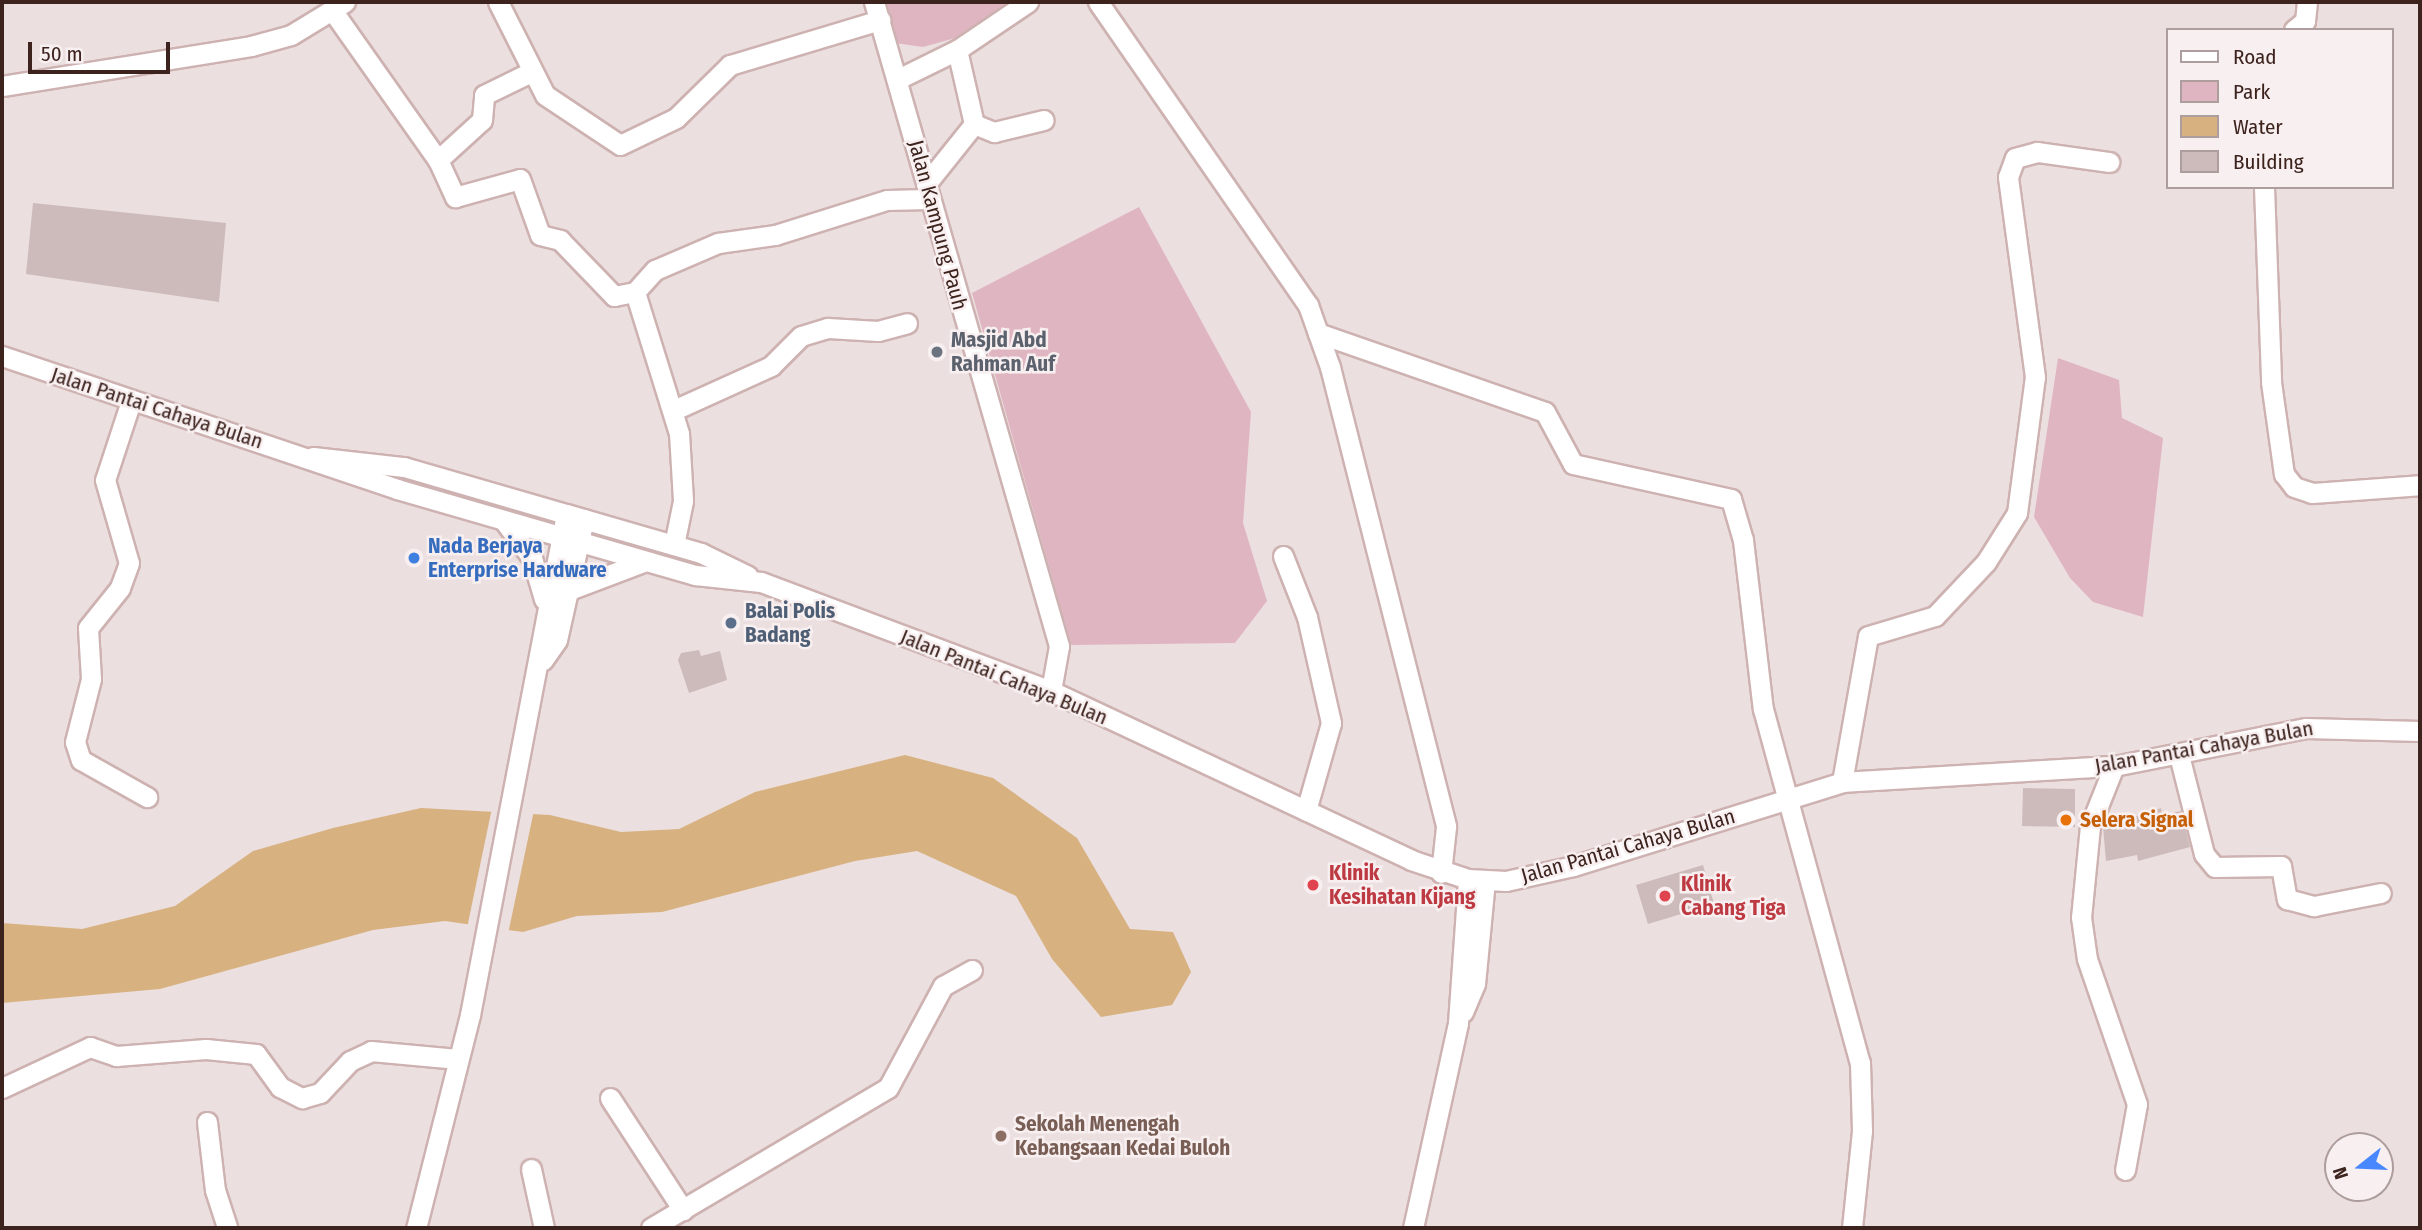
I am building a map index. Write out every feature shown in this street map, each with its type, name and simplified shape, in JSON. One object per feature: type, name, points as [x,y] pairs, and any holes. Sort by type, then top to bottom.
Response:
[{"type":"street","points":[[498,2],[531,72],[545,95],[606,141],[629,144],[676,118],[730,65],[877,11]]},
{"type":"street","points":[[898,79],[957,50],[1028,2]]},
{"type":"street","points":[[1098,2],[1298,286],[1318,333],[1446,827],[1441,873]]},
{"type":"street","points":[[2296,28],[2305,21],[2307,2]]},
{"type":"street","points":[[2,86],[251,46],[291,35],[339,6],[438,160],[458,198],[520,179],[540,235],[563,242],[606,294],[635,292],[655,270],[718,243],[775,236],[887,200],[927,191],[974,124],[957,50]]},
{"type":"street","name":"Jalan Kampung Pauh","points":[[877,11],[1059,646],[1051,691]]},
{"type":"street","points":[[438,160],[482,120],[484,95],[531,72]]},
{"type":"street","points":[[974,124],[994,132],[1044,120]]},
{"type":"street","points":[[1842,782],[1868,635],[1935,616],[1986,562],[2017,513],[2035,377],[2008,177],[2015,158],[2037,152],[2109,162]]},
{"type":"street","points":[[2264,189],[2271,382],[2284,474],[2294,487],[2312,493],[2420,485]]},
{"type":"street","points":[[635,292],[674,410],[684,479],[674,545]]},
{"type":"street","points":[[674,410],[771,366],[801,336],[828,328],[878,331],[908,323]]},
{"type":"street","points":[[1318,333],[1545,412],[1573,464],[1731,499],[1743,540],[1763,709],[1785,798],[1860,1063],[1862,1131],[1852,1228]]},
{"type":"street","name":"Jalan Pantai Cahaya Bulan","points":[[2,356],[131,401],[502,519],[658,565],[752,581]]},
{"type":"street","points":[[131,401],[105,480],[129,562],[120,588],[88,628],[91,679],[75,742],[81,760],[147,797]]},
{"type":"street","name":"Jalan Pantai Cahaya Bulan","points":[[313,457],[404,467],[674,545],[752,581],[1051,691],[1441,873],[1477,880],[1573,866],[1842,782],[2113,766],[2306,728],[2420,732]]},
{"type":"street","points":[[416,1228],[470,1014],[542,660],[538,635],[544,607],[575,517]]},
{"type":"street","points":[[502,519],[532,558],[544,607]]},
{"type":"street","points":[[542,660],[557,640],[569,590],[569,539]]},
{"type":"street","points":[[1283,556],[1307,617],[1331,723],[1306,811]]},
{"type":"street","points":[[569,590],[612,569],[658,565]]},
{"type":"street","points":[[2179,755],[2204,854],[2216,867],[2281,866],[2287,899],[2314,906],[2381,893]]},
{"type":"street","points":[[2113,766],[2090,826],[2081,916],[2087,959],[2137,1104],[2125,1170]]},
{"type":"street","points":[[1413,1228],[1458,1023],[1477,880]]},
{"type":"street","points":[[651,1228],[888,1088],[943,986],[972,970]]},
{"type":"street","points":[[2,1088],[90,1047],[116,1056],[206,1049],[256,1054],[280,1087],[302,1098],[320,1093],[350,1061],[371,1051],[458,1059]]},
{"type":"street","points":[[610,1098],[683,1210]]},
{"type":"street","points":[[207,1122],[215,1190],[227,1228]]},
{"type":"street","points":[[531,1169],[544,1228]]},
{"type":"green space","points":[[880,2],[1016,2],[966,35],[923,47],[895,43]]},
{"type":"green space","points":[[1139,207],[1251,412],[1243,523],[1267,601],[1235,643],[1071,645],[972,293]]},
{"type":"green space","points":[[2058,358],[2119,380],[2122,418],[2163,438],[2143,617],[2093,602],[2070,578],[2034,517]]},
{"type":"water","points":[[905,755],[993,778],[1077,838],[1130,929],[1173,932],[1191,972],[1172,1005],[1101,1017],[1052,959],[1016,896],[917,851],[855,861],[662,912],[577,916],[523,932],[445,921],[373,930],[160,989],[2,1003],[2,923],[82,929],[175,906],[253,851],[333,828],[421,808],[550,815],[621,832],[679,829],[755,792]]},
{"type":"pier","points":[[492,808],[534,810],[508,934],[467,928]]},
{"type":"building","points":[[33,203],[226,223],[219,302],[26,274]]},
{"type":"building","points":[[699,650],[701,656],[720,651],[727,680],[689,693],[678,660],[681,653]]},
{"type":"building","points":[[2023,788],[2075,789],[2075,827],[2022,826]]},
{"type":"building","points":[[2161,808],[2162,815],[2181,811],[2190,847],[2138,861],[2137,855],[2106,861],[2103,827]]},
{"type":"building","points":[[1703,865],[1714,904],[1648,924],[1636,885]]},
{"type":"place","name":"Masjid Abd Rahman Auf","points":[[937,352]]},
{"type":"place","name":"Nada Berjaya Enterprise Hardware","points":[[414,558]]},
{"type":"place","name":"Balai Polis Badang","points":[[731,623]]},
{"type":"place","name":"Selera Signal","points":[[2066,820]]},
{"type":"place","name":"Klinik Kesihatan Kijang","points":[[1313,885]]},
{"type":"place","name":"Klinik Cabang Tiga","points":[[1665,896]]},
{"type":"place","name":"Sekolah Menengah Kebangsaan Kedai Buloh","points":[[1001,1136]]}]
